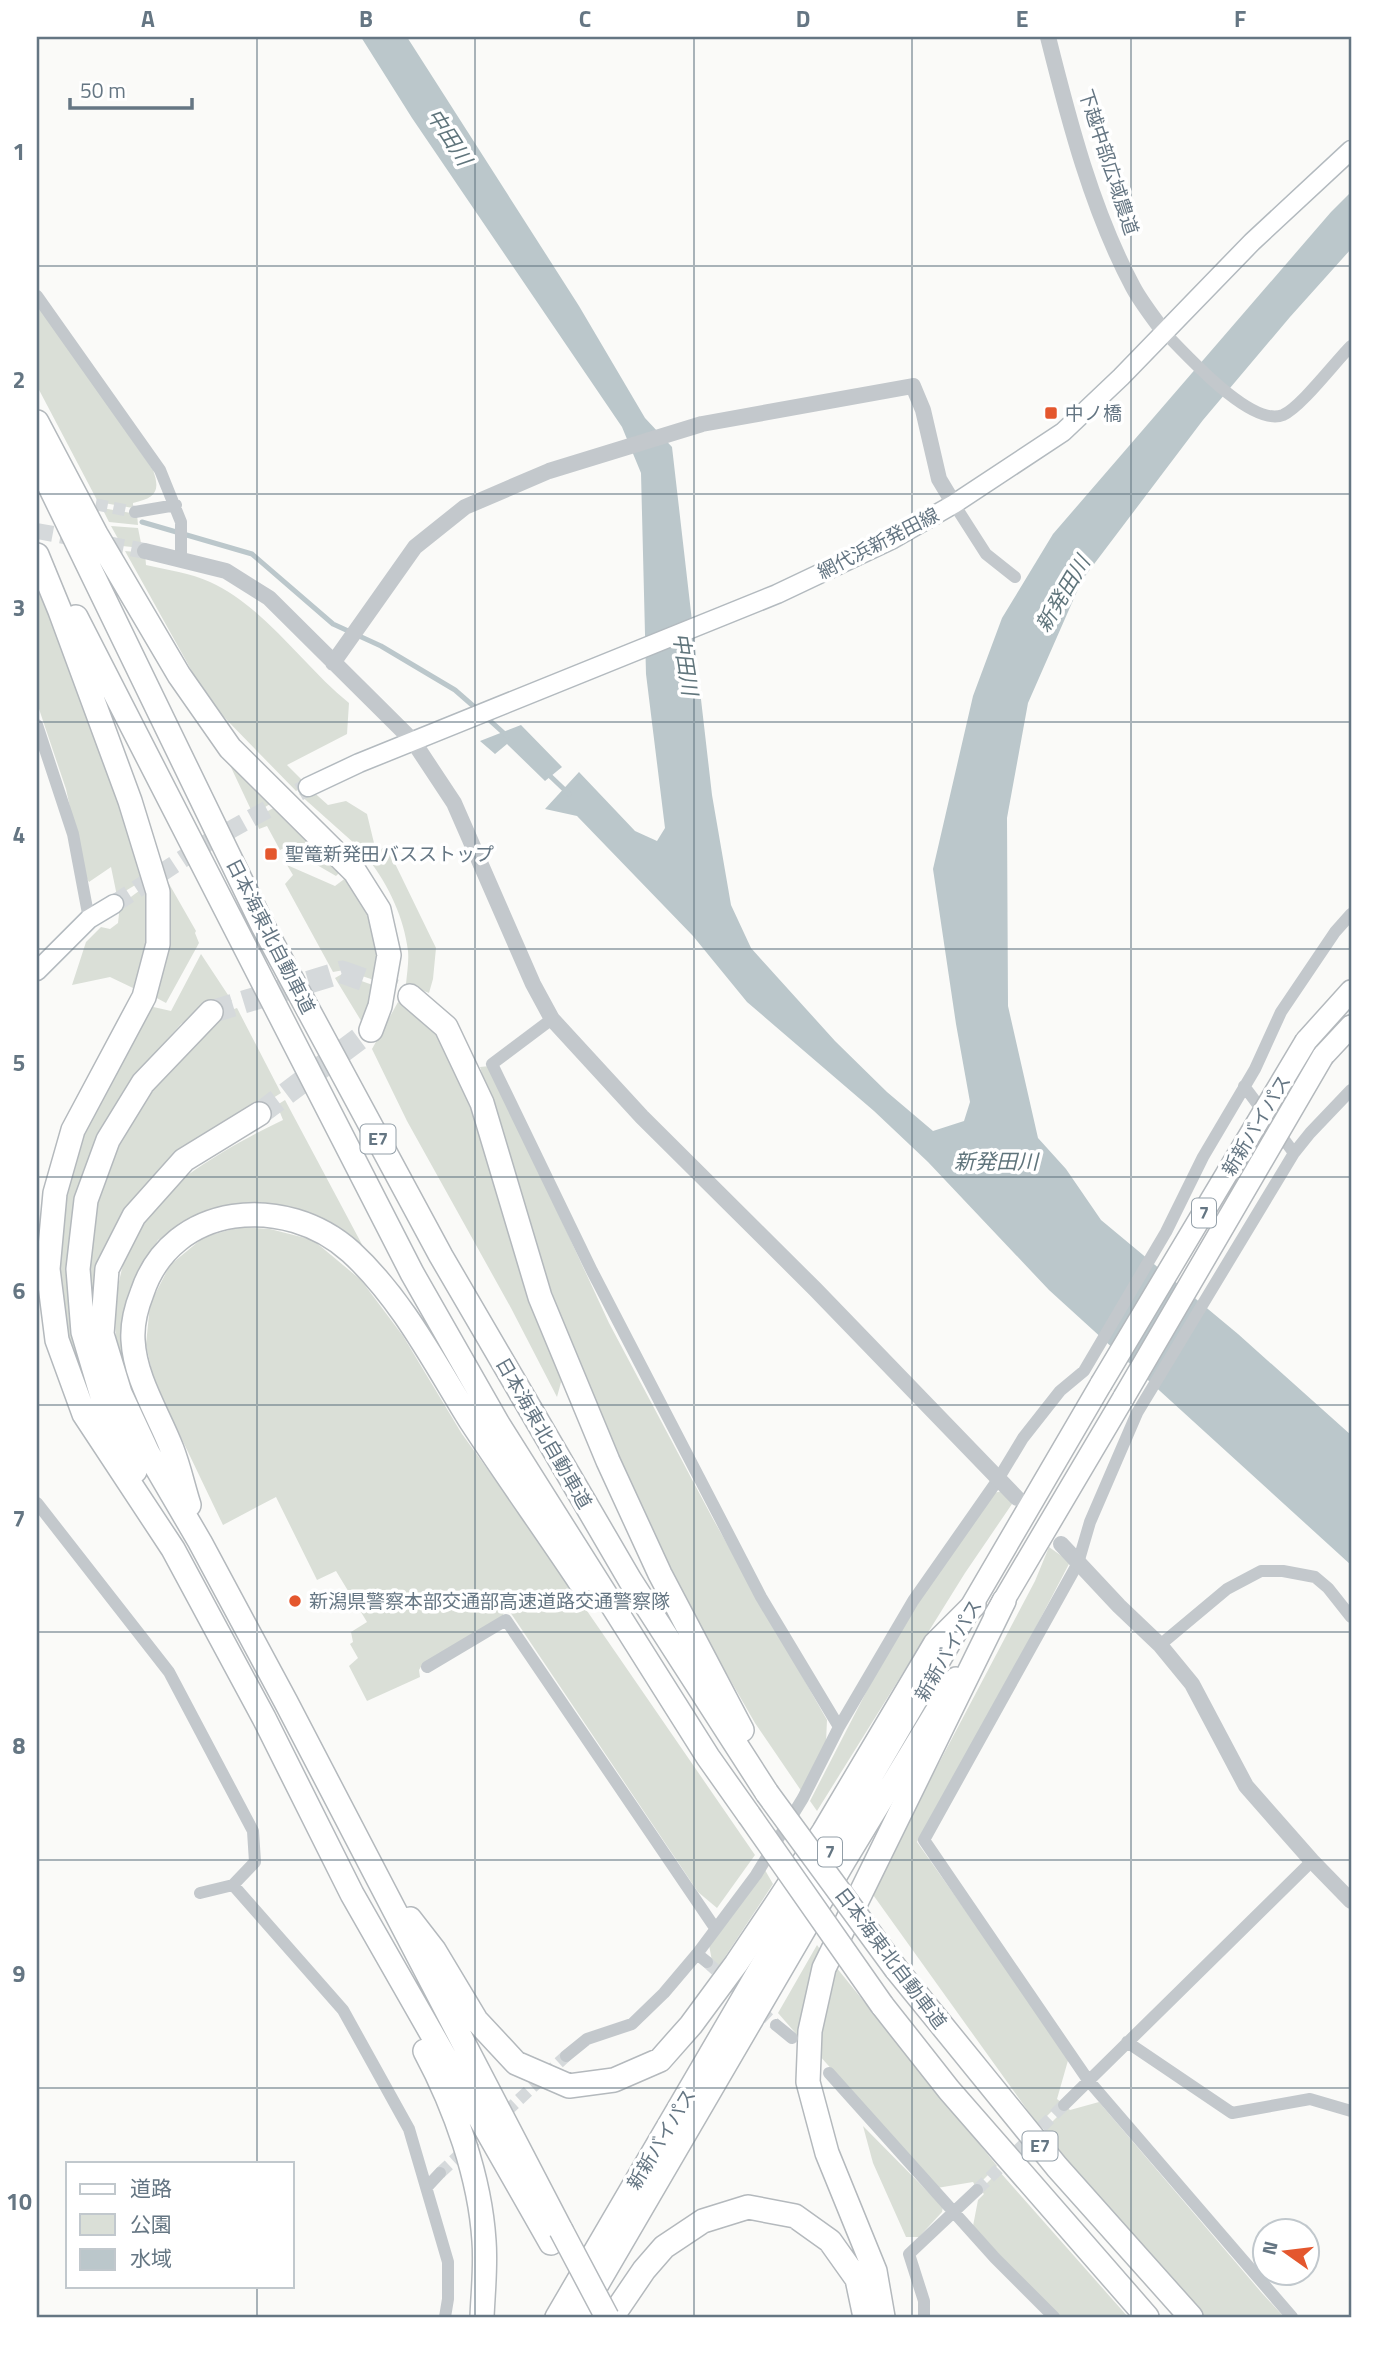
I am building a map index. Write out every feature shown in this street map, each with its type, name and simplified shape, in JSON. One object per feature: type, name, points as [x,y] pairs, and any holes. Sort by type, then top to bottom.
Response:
[{"type":"highway","points":[[37,422],[96,534],[179,675],[230,748],[355,872],[379,910],[388,955],[380,1006],[370,1030]]},
{"type":"highway","name":"日本海東北自動車道","points":[[37,460],[263,926],[442,1256],[630,1580],[769,1789],[896,1969],[1057,2167],[1191,2317]]},
{"type":"highway","name":"日本海東北自動車道","points":[[37,543],[412,1273],[498,1424],[708,1757],[882,2005],[949,2090],[1147,2317]]},
{"type":"highway","points":[[37,555],[130,801],[159,892],[159,944],[144,997],[73,1130],[55,1193],[48,1269],[57,1340],[84,1414],[173,1549]]},
{"type":"highway","name":"新新バイパス","points":[[556,2317],[1101,1384],[1306,1041],[1351,991]]},
{"type":"highway","points":[[410,996],[446,1027],[482,1102],[540,1297],[608,1461],[660,1574],[769,1789]]},
{"type":"highway","points":[[211,1012],[143,1083],[108,1140],[86,1200],[79,1269],[83,1332],[104,1403],[173,1549],[264,1718],[352,1894],[556,2236],[610,2317],[664,2247],[702,2221],[748,2207],[795,2216],[830,2241],[857,2279],[865,2317]]},
{"type":"highway","name":"新新バイパス","points":[[579,2317],[845,1861],[1004,1601],[1131,1405],[1323,1056],[1351,1026]]},
{"type":"highway","points":[[259,1114],[184,1160],[134,1216],[107,1269],[102,1334],[120,1393],[148,1452],[200,1542],[376,1875],[556,2236],[590,2317]]},
{"type":"highway","points":[[200,1542],[172,1450],[143,1385],[135,1357],[135,1312],[150,1270],[186,1234],[210,1221],[254,1213],[303,1223],[324,1232],[376,1277],[419,1336],[471,1421],[601,1614],[708,1757]]},
{"type":"highway","points":[[883,2317],[875,2271],[827,2153],[807,2082],[810,2031],[824,1968],[1004,1601]]},
{"type":"highway","points":[[376,1875],[435,1950],[476,2020],[516,2063],[569,2086],[614,2080],[660,2060],[691,2025],[736,1964],[804,1862],[935,1644],[974,1605]]},
{"type":"highway","points":[[352,1894],[382,1973],[437,2073],[470,2159],[484,2241],[482,2317]]},
{"type":"main road","name":"網代浜新発田線","points":[[308,786],[412,741],[777,594],[881,544],[954,504],[1063,432],[1121,377],[1252,242],[1351,149]]},
{"type":"main road","points":[[37,971],[89,919],[114,904]]},
{"type":"street","name":"下越中部広域農道","points":[[1048,37],[1090,184],[1110,239],[1134,289],[1164,331]]},
{"type":"street","points":[[37,296],[160,470],[181,522],[181,560]]},
{"type":"street","points":[[1164,331],[1239,403],[1256,413],[1281,416],[1297,406],[1351,346]]},
{"type":"street","points":[[333,663],[415,547],[465,507],[549,471],[702,425],[913,386],[923,410],[939,479],[986,554],[1015,578]]},
{"type":"street","points":[[135,512],[176,505]]},
{"type":"street","points":[[145,551],[226,571],[269,597],[412,741],[454,803],[533,984],[552,1019],[642,1117],[815,1289],[997,1481],[1017,1498]]},
{"type":"street","points":[[37,725],[73,834],[89,919]]},
{"type":"street","points":[[566,2056],[587,2039],[632,2024],[664,1993],[697,1954],[755,1875],[796,1809],[839,1727],[913,1601],[1030,1429],[1060,1391],[1084,1371],[1166,1232],[1203,1157],[1255,1069],[1281,1012],[1335,932],[1351,914]]},
{"type":"street","points":[[552,1019],[492,1064],[592,1271],[761,1597],[839,1727]]},
{"type":"street","points":[[1244,1086],[1294,1153]]},
{"type":"street","points":[[1292,2317],[1088,2080],[924,1840],[1077,1563],[1131,1405],[1294,1153],[1351,1090]]},
{"type":"street","points":[[37,1503],[169,1672],[253,1831],[255,1862],[233,1885],[200,1893]]},
{"type":"street","points":[[1060,1544],[1160,1645],[1192,1684],[1246,1786],[1351,1901]]},
{"type":"street","points":[[1160,1645],[1227,1589],[1261,1571],[1283,1571],[1315,1577],[1328,1588],[1351,1617]]},
{"type":"street","points":[[427,1667],[506,1620],[715,1928]]},
{"type":"street","points":[[1064,2105],[1312,1861]]},
{"type":"street","points":[[233,1885],[343,2010],[409,2129],[448,2262],[445,2317]]},
{"type":"street","points":[[697,1954],[708,1962]]},
{"type":"street","points":[[776,2025],[792,2038]]},
{"type":"street","points":[[1127,2042],[1231,2113],[1310,2099],[1351,2111]]},
{"type":"street","points":[[829,2073],[954,2212],[1054,2317]]},
{"type":"street","points":[[427,2187],[440,2173]]},
{"type":"street","points":[[924,2317],[924,2301],[909,2254],[976,2190]]},
{"type":"green space","points":[[37,303],[153,470],[156,484],[154,493],[147,499],[133,503],[133,508],[98,502],[37,386]]},
{"type":"green space","points":[[102,508],[137,514],[138,525],[109,522]]},
{"type":"green space","points":[[111,526],[138,528],[142,548],[122,546]]},
{"type":"green space","points":[[125,551],[145,553],[146,565],[195,576],[230,593],[266,621],[349,703],[347,734],[287,765],[307,785],[296,791],[219,712],[194,675]]},
{"type":"green space","points":[[37,580],[147,878],[117,896],[111,867],[89,882],[85,876],[66,789],[37,703]]},
{"type":"green space","points":[[220,744],[277,800],[253,814]]},
{"type":"green space","points":[[309,788],[328,805],[346,801],[367,814],[374,843],[364,852],[299,794]]},
{"type":"green space","points":[[279,805],[345,867],[336,876],[286,847],[280,850],[267,826],[259,829],[255,818]]},
{"type":"green space","points":[[386,845],[436,948],[429,993],[406,984],[408,955],[403,927],[389,892],[369,860]]},
{"type":"green space","points":[[287,865],[335,886],[351,874],[374,911],[380,982],[344,970],[333,972],[285,884],[293,875]]},
{"type":"green space","points":[[168,882],[196,931],[199,943],[166,1003],[153,996],[164,967],[169,940]]},
{"type":"green space","points":[[147,885],[147,937],[133,988],[110,977],[72,985],[86,942],[101,927],[110,929],[118,923],[120,905]]},
{"type":"green space","points":[[201,954],[232,1001],[218,1007],[214,1003],[181,1024],[132,1079],[69,1297],[73,1339],[86,1382],[128,1470],[79,1378],[64,1324],[57,1254],[69,1169],[93,1107],[149,1006],[171,1011]]},
{"type":"green space","points":[[342,974],[381,988],[363,1024],[335,978]]},
{"type":"green space","points":[[398,1002],[436,1035],[490,1142],[563,1375],[557,1397],[407,1121],[372,1049]]},
{"type":"green space","points":[[237,1008],[281,1093],[170,1163],[107,1250],[112,1396],[89,1298],[88,1257],[92,1217],[102,1179],[137,1108],[161,1077],[189,1047],[219,1021],[217,1015]]},
{"type":"green space","points":[[490,1066],[609,1323],[713,1519],[827,1720],[826,1743],[802,1792],[755,1723],[698,1624],[644,1519],[565,1329],[537,1251],[480,1067]]},
{"type":"green space","points":[[285,1100],[366,1252],[300,1211],[259,1202],[235,1206],[173,1230],[158,1240],[133,1285],[124,1325],[164,1456],[135,1399],[123,1368],[116,1338],[118,1288],[126,1256],[139,1226],[160,1198],[192,1172],[249,1137],[283,1120],[277,1105]]},
{"type":"green space","points":[[240,1227],[270,1229],[313,1240],[361,1280],[403,1336],[462,1434],[530,1528],[755,1855],[717,1908],[698,1892],[510,1612],[505,1610],[502,1617],[422,1665],[419,1670],[420,1677],[367,1701],[349,1666],[358,1658],[350,1644],[353,1642],[351,1632],[367,1622],[336,1571],[317,1580],[276,1497],[223,1525],[154,1381],[146,1345],[150,1304],[170,1265],[204,1237]]},
{"type":"green space","points":[[1003,1491],[1012,1504],[965,1573],[817,1811],[810,1801],[893,1640],[993,1493]]},
{"type":"green space","points":[[1049,1547],[1070,1562],[1014,1669],[917,1842],[1069,2057],[1057,2099],[1061,2102],[1038,2125],[871,1892],[1035,1581]]},
{"type":"green space","points":[[765,1870],[773,1884],[719,1966],[712,1961],[709,1945]]},
{"type":"green space","points":[[817,1945],[822,1952],[799,2037],[778,2013]]},
{"type":"green space","points":[[836,1967],[997,2166],[976,2187],[973,2182],[937,2188],[819,2055],[820,2022]]},
{"type":"green space","points":[[1099,2102],[1252,2281],[1252,2288],[1258,2288],[1284,2317],[1205,2317],[1079,2175],[1044,2130],[1067,2107],[1070,2110]]},
{"type":"green space","points":[[863,2126],[943,2207],[942,2212],[919,2237],[906,2237],[873,2163]]},
{"type":"green space","points":[[999,2171],[1128,2317],[1057,2317],[973,2226],[978,2200],[984,2194],[980,2190]]},
{"type":"water","points":[[361,37],[407,37],[579,306],[645,418],[672,447],[712,795],[731,905],[751,948],[835,1041],[887,1092],[933,1131],[964,1121],[970,1102],[933,869],[973,696],[1002,618],[1053,534],[1351,192],[1351,249],[1203,420],[1082,580],[1028,703],[1007,818],[1008,1006],[1038,1138],[1066,1169],[1101,1220],[1238,1334],[1351,1435],[1351,1565],[1049,1290],[928,1162],[874,1111],[747,1002],[693,936],[577,816],[545,809],[579,772],[635,831],[657,841],[665,828],[646,674],[641,473],[622,427],[412,118]]},
{"type":"water","points":[[521,725],[562,767],[545,781],[507,744],[495,754],[480,741]]},
{"type":"waterway","points":[[142,522],[252,554],[333,624],[381,646],[455,690],[479,711]]},
{"type":"waterway","points":[[486,717],[507,736]]},
{"type":"waterway","points":[[548,774],[569,794]]},
{"type":"tunnel","points":[[78,501],[135,512]]},
{"type":"tunnel","points":[[37,531],[145,551]]},
{"type":"tunnel","points":[[114,904],[210,841],[308,787]]},
{"type":"tunnel","points":[[211,1012],[342,972],[410,996]]},
{"type":"tunnel","points":[[259,1114],[371,1030]]},
{"type":"tunnel","points":[[707,1962],[776,2025]]},
{"type":"tunnel","points":[[440,2173],[566,2056]]},
{"type":"tunnel","points":[[977,2190],[1064,2105]]},
{"type":"place","name":"中ノ橋","points":[[1051,413]]},
{"type":"place","name":"聖篭新発田バスストップ","points":[[271,854]]},
{"type":"place","name":"新潟県警察本部交通部高速道路交通警察隊","points":[[295,1601]]},
{"type":"water label","name":"中田川","points":[[449,137]]},
{"type":"water label","name":"新発田川","points":[[1063,594]]},
{"type":"water label","name":"中田川","points":[[685,664]]},
{"type":"water label","name":"新発田川","points":[[996,1162]]}]
